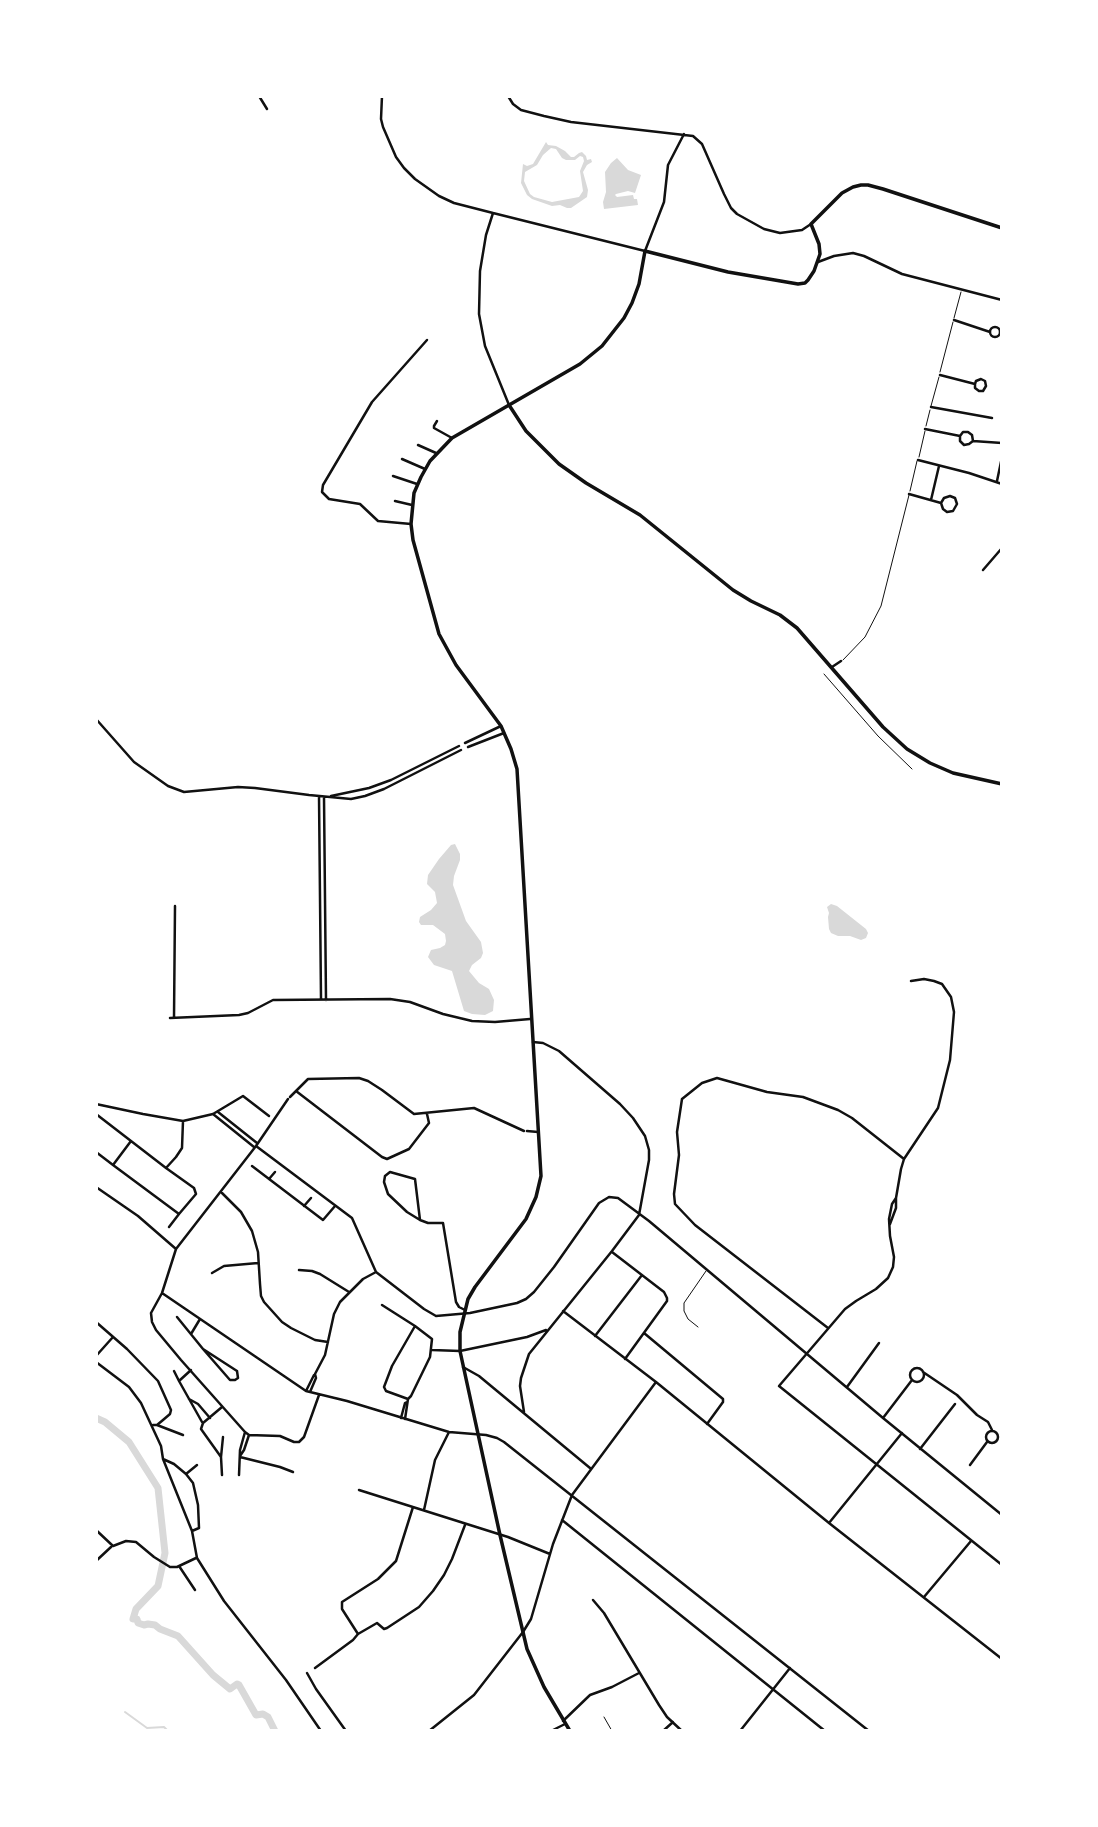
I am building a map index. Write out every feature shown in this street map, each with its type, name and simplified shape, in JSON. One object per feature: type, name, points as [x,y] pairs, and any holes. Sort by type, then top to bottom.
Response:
[{"type":"main road","points":[[570,1731],[535,1670],[523,1632],[460,1351],[464,1312],[475,1287],[526,1219],[541,1177],[518,784],[514,758],[501,726],[456,666],[444,645],[435,619],[411,524],[417,484],[436,453],[452,438],[580,364],[602,346],[632,303],[639,284],[645,251],[728,272],[798,284],[808,280],[820,249],[811,224],[842,193],[853,187],[868,185],[1002,228]]},
{"type":"main road","points":[[509,405],[526,432],[559,464],[640,515],[740,595],[786,620],[802,633],[883,727],[907,749],[953,774],[1002,784]]},
{"type":"street","points":[[258,96],[267,109]]},
{"type":"street","points":[[382,96],[381,119],[390,145],[404,168],[439,196],[493,214],[645,251],[664,202],[668,165],[684,134]]},
{"type":"street","points":[[508,96],[521,110],[544,116],[693,136],[700,142],[731,208],[737,214],[764,229],[780,233],[802,230],[811,224]]},
{"type":"street","points":[[493,214],[486,235],[480,271],[479,314],[485,346],[509,405]]},
{"type":"street","points":[[817,262],[853,253],[902,274],[1002,300]]},
{"type":"street","points":[[954,320],[990,332],[993,337],[1000,335],[996,328],[990,332]]},
{"type":"street","points":[[411,524],[378,521],[360,504],[329,499],[322,492],[323,485],[372,402],[427,340]]},
{"type":"street","points":[[940,375],[975,384]]},
{"type":"street","points":[[931,407],[992,418]]},
{"type":"street","points":[[437,421],[434,428],[452,438]]},
{"type":"street","points":[[925,429],[960,436]]},
{"type":"street","points":[[960,436],[963,432],[968,432],[973,441]]},
{"type":"street","points":[[960,436],[964,445],[973,441],[1002,443]]},
{"type":"street","points":[[418,444],[436,453]]},
{"type":"street","points":[[918,460],[1000,482],[1002,457]]},
{"type":"street","points":[[402,459],[425,469]]},
{"type":"street","points":[[931,500],[939,465]]},
{"type":"street","points":[[393,476],[417,484]]},
{"type":"street","points":[[909,494],[941,503]]},
{"type":"street","points":[[950,496],[957,504],[955,510],[949,512],[943,509],[941,503],[944,498],[950,496]]},
{"type":"street","points":[[396,501],[412,505]]},
{"type":"street","points":[[984,570],[1002,548]]},
{"type":"street","points":[[832,667],[841,661]]},
{"type":"street","points":[[96,719],[134,762],[159,781],[176,790],[193,792],[238,787],[351,799],[393,785],[461,750]]},
{"type":"street","points":[[466,743],[501,726]]},
{"type":"street","points":[[468,747],[504,733]]},
{"type":"street","points":[[326,797],[369,788],[391,780],[459,746]]},
{"type":"street","points":[[319,796],[324,1000]]},
{"type":"street","points":[[324,1000],[326,797]]},
{"type":"street","points":[[174,906],[172,1018],[235,1016],[248,1013],[273,1000],[401,1000],[472,1021],[531,1019]]},
{"type":"street","points":[[911,981],[924,979],[942,984],[951,997],[954,1012],[950,1060],[938,1108],[904,1159],[896,1198],[890,1211],[893,1267],[888,1278],[876,1289],[850,1304],[779,1386],[1002,1565]]},
{"type":"street","points":[[524,1412],[520,1386],[529,1354],[639,1215],[649,1160],[648,1142],[640,1127],[620,1104],[559,1051],[533,1042]]},
{"type":"street","points":[[319,1395],[302,1440],[294,1442],[280,1436],[249,1435],[156,1330],[151,1313],[162,1293],[176,1250],[289,1098],[309,1079],[359,1078],[382,1090],[414,1114],[474,1108],[526,1131],[538,1132]]},
{"type":"street","points":[[828,1328],[695,1224],[675,1204],[679,1155],[677,1132],[682,1099],[702,1083],[717,1078],[767,1092],[803,1097],[852,1118],[904,1159]]},
{"type":"street","points":[[296,1091],[387,1159],[409,1149],[429,1123],[427,1114]]},
{"type":"street","points":[[96,1104],[183,1121],[218,1112],[243,1096],[269,1116]]},
{"type":"street","points":[[218,1112],[256,1145]]},
{"type":"street","points":[[96,1114],[194,1188],[195,1194],[169,1227]]},
{"type":"street","points":[[213,1114],[352,1218],[376,1272],[436,1316],[517,1303],[529,1297],[603,1200],[609,1197],[618,1198],[1002,1515]]},
{"type":"street","points":[[166,1168],[182,1148],[183,1121]]},
{"type":"street","points":[[113,1164],[131,1141]]},
{"type":"street","points":[[96,1152],[179,1214]]},
{"type":"street","points":[[252,1166],[323,1220],[335,1206]]},
{"type":"street","points":[[269,1179],[275,1172]]},
{"type":"street","points":[[420,1220],[415,1180],[390,1172],[383,1182],[388,1194],[420,1220],[433,1224],[443,1223],[456,1302],[464,1312]]},
{"type":"street","points":[[96,1187],[138,1216],[176,1250]]},
{"type":"street","points":[[221,1192],[250,1225],[258,1252],[261,1296],[271,1312],[305,1336],[328,1342]]},
{"type":"street","points":[[304,1206],[311,1198]]},
{"type":"street","points":[[612,1251],[664,1292],[667,1301],[625,1359]]},
{"type":"street","points":[[212,1273],[224,1266],[258,1263]]},
{"type":"street","points":[[299,1270],[312,1270],[349,1292]]},
{"type":"street","points":[[308,1391],[312,1376],[316,1374],[325,1355],[334,1314],[340,1302],[363,1279],[376,1272]]},
{"type":"street","points":[[595,1336],[642,1275]]},
{"type":"street","points":[[162,1293],[308,1391],[449,1432],[492,1437],[504,1442],[869,1731]]},
{"type":"street","points":[[382,1305],[431,1337],[427,1364],[405,1403],[403,1418]]},
{"type":"street","points":[[563,1311],[656,1382],[1002,1659]]},
{"type":"street","points":[[177,1317],[203,1349],[218,1367],[230,1380],[238,1378],[237,1371],[203,1349]]},
{"type":"street","points":[[191,1334],[200,1318]]},
{"type":"street","points":[[96,1322],[151,1372],[162,1389],[172,1410],[155,1425]]},
{"type":"street","points":[[408,1400],[386,1391],[384,1387],[392,1366],[415,1326]]},
{"type":"street","points":[[431,1350],[460,1351],[527,1337],[549,1328]]},
{"type":"street","points":[[645,1333],[723,1399],[707,1424]]},
{"type":"street","points":[[96,1356],[113,1337]]},
{"type":"street","points":[[847,1387],[879,1343]]},
{"type":"street","points":[[218,1367],[222,1361]]},
{"type":"street","points":[[96,1362],[129,1387],[155,1425],[163,1459],[192,1531],[197,1558],[224,1601],[321,1731]]},
{"type":"street","points":[[463,1367],[480,1376],[590,1468]]},
{"type":"street","points":[[912,1380],[910,1374],[914,1368],[920,1368],[957,1395],[998,1433],[998,1440],[993,1443],[988,1441]]},
{"type":"street","points":[[179,1381],[191,1370]]},
{"type":"street","points":[[174,1371],[203,1423],[202,1433],[221,1457]]},
{"type":"street","points":[[912,1380],[921,1380],[923,1372]]},
{"type":"street","points":[[883,1418],[912,1380]]},
{"type":"street","points":[[429,1731],[474,1695],[523,1632],[531,1619],[550,1554],[572,1495],[656,1382]]},
{"type":"street","points":[[189,1399],[198,1404],[210,1418]]},
{"type":"street","points":[[920,1449],[955,1404]]},
{"type":"street","points":[[203,1423],[222,1407]]},
{"type":"street","points":[[155,1425],[183,1435]]},
{"type":"street","points":[[988,1441],[986,1435],[992,1430]]},
{"type":"street","points":[[239,1475],[245,1432]]},
{"type":"street","points":[[424,1510],[435,1460],[449,1432]]},
{"type":"street","points":[[829,1523],[902,1433]]},
{"type":"street","points":[[240,1457],[249,1435]]},
{"type":"street","points":[[222,1475],[223,1437]]},
{"type":"street","points":[[970,1465],[988,1441]]},
{"type":"street","points":[[240,1457],[293,1472]]},
{"type":"street","points":[[163,1459],[174,1464],[193,1483],[198,1505],[199,1529],[192,1531]]},
{"type":"street","points":[[186,1474],[197,1465]]},
{"type":"street","points":[[359,1490],[500,1535],[550,1554]]},
{"type":"street","points":[[358,1634],[342,1609],[342,1602],[377,1579],[396,1561],[413,1507]]},
{"type":"street","points":[[562,1520],[825,1731]]},
{"type":"street","points":[[315,1668],[358,1634],[377,1623],[384,1629],[387,1628],[419,1607],[444,1575],[464,1525]]},
{"type":"street","points":[[96,1530],[113,1546]]},
{"type":"street","points":[[96,1562],[113,1546],[127,1541],[142,1546],[157,1560],[173,1568],[197,1558]]},
{"type":"street","points":[[924,1597],[971,1541]]},
{"type":"street","points":[[179,1566],[195,1590]]},
{"type":"street","points":[[593,1600],[604,1613],[659,1706],[682,1731]]},
{"type":"street","points":[[742,1730],[790,1667]]},
{"type":"street","points":[[551,1731],[564,1723],[590,1695],[612,1687],[639,1672]]},
{"type":"street","points":[[307,1673],[346,1731]]},
{"type":"street","points":[[663,1731],[673,1721]]},
{"type":"lane","points":[[841,661],[865,637],[881,606],[961,289]]},
{"type":"lane","points":[[824,674],[878,736],[912,769]]},
{"type":"lane","points":[[698,1327],[688,1320],[684,1303],[706,1270]]},
{"type":"lane","points":[[604,1717],[612,1731]]},
{"type":"shaded area","points":[[546,142],[571,157],[582,152],[587,160],[591,159],[592,162],[583,172],[587,197],[571,208],[552,206],[532,199],[521,183],[523,164],[533,164]],"holes":[[[551,148],[556,149],[566,160],[583,157],[580,171],[583,191],[579,197],[552,202],[530,194],[524,181],[525,172],[537,165]]]},
{"type":"shaded area","points":[[617,158],[628,170],[641,175],[635,193],[628,191],[615,195],[633,195],[638,205],[604,209],[605,172]]},
{"type":"shaded area","points":[[455,844],[460,860],[453,885],[466,921],[481,942],[483,953],[469,971],[479,983],[489,989],[494,1000],[493,1011],[485,1015],[464,1011],[452,971],[434,965],[428,957],[431,950],[445,945],[445,934],[433,925],[421,925],[419,922],[420,917],[437,903],[435,892],[427,884],[428,875],[451,845]]},
{"type":"shaded area","points":[[831,904],[866,929],[866,938],[861,940],[831,933],[827,907]]},
{"type":"waterway","points":[[96,1418],[129,1442],[158,1488],[165,1553],[158,1586],[136,1609],[133,1619],[144,1625],[155,1625],[178,1636],[213,1675],[230,1689],[239,1685],[256,1715],[263,1714],[268,1717],[275,1731]]},
{"type":"waterway","points":[[125,1712],[147,1728],[164,1727],[168,1731]]}]
